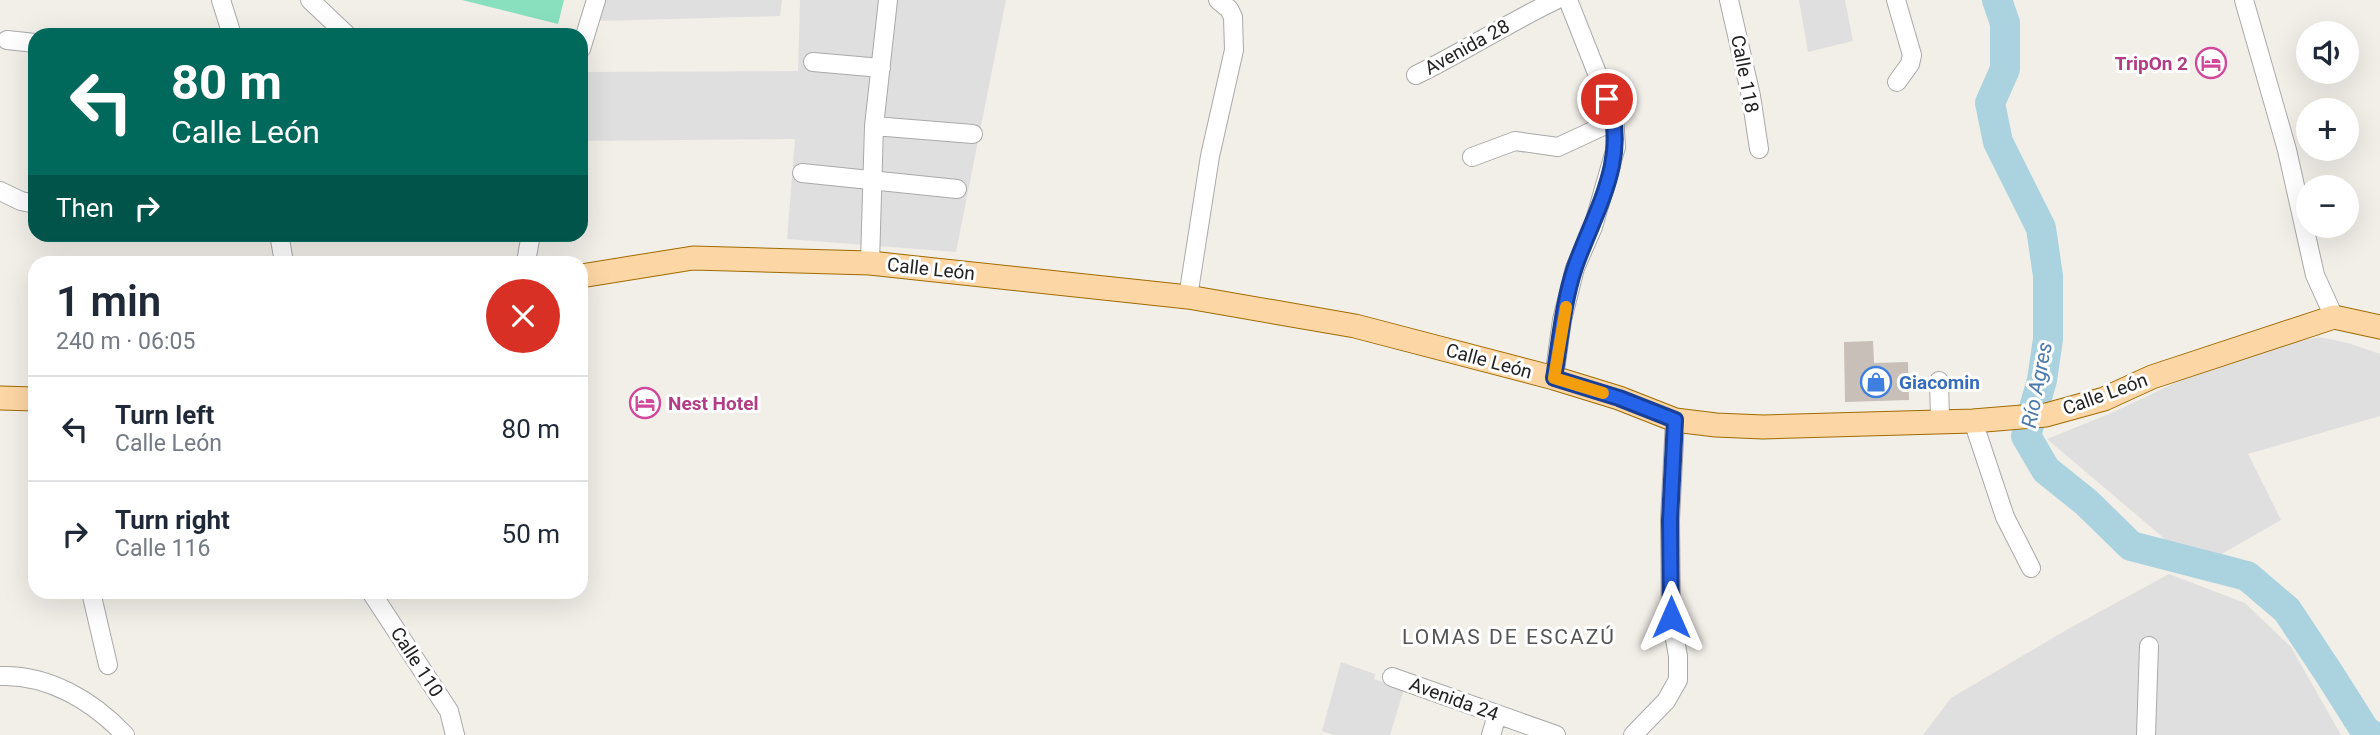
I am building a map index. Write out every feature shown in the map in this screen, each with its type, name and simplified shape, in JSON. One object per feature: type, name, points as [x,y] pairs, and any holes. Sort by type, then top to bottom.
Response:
[{"type":"main road","name":"Calle León","points":[[588,275],[693,258],[870,262],[1188,297],[1354,326],[1554,378],[1619,398],[1675,420],[1763,427],[1973,421],[2046,415],[2104,399],[2152,377],[2333,317]]},
{"type":"main road","points":[[2333,317],[2380,327]]},
{"type":"main road","points":[[0,398],[28,401]]},
{"type":"street","points":[[221,0],[230,28]]},
{"type":"street","points":[[310,0],[340,28]]},
{"type":"street","points":[[587,28],[596,0]]},
{"type":"street","points":[[870,262],[874,126],[888,0]]},
{"type":"street","points":[[1188,297],[1210,156],[1234,50],[1233,17],[1229,9],[1218,0]]},
{"type":"street","name":"Avenida 28","points":[[1416,75],[1556,0]]},
{"type":"street","points":[[1554,378],[1562,320],[1575,268],[1593,227],[1616,147],[1614,121],[1568,0]]},
{"type":"street","name":"Calle 118","points":[[1729,0],[1751,96],[1759,149]]},
{"type":"street","points":[[1896,0],[1912,55],[1910,64],[1898,82]]},
{"type":"street","points":[[2244,0],[2287,150],[2315,275],[2333,317]]},
{"type":"street","points":[[7,40],[28,42]]},
{"type":"street","points":[[813,62],[881,68]]},
{"type":"street","points":[[1472,156],[1515,141],[1558,147],[1614,121]]},
{"type":"street","points":[[874,126],[973,134]]},
{"type":"street","points":[[802,173],[957,189]]},
{"type":"street","points":[[0,191],[28,202]]},
{"type":"street","points":[[1939,381],[1940,420]]},
{"type":"street","points":[[1633,735],[1666,701],[1678,680],[1671,603],[1670,520],[1675,420]]},
{"type":"street","points":[[1973,421],[2005,517],[2031,568]]},
{"type":"street","points":[[93,599],[108,665]]},
{"type":"street","name":"Calle 110","points":[[376,599],[449,711],[456,735]]},
{"type":"street","points":[[2147,735],[2149,646]]},
{"type":"street","points":[[0,676],[38,679],[66,690],[125,735]]},
{"type":"street","name":"Avenida 24","points":[[1392,677],[1556,735]]},
{"type":"street","points":[[1490,735],[1497,715]]},
{"type":"shaded area","points":[[604,0],[782,0],[780,16],[599,21]]},
{"type":"shaded area","points":[[800,0],[1006,0],[956,252],[787,239],[795,139],[588,141],[588,72],[798,71]]},
{"type":"shaded area","points":[[1799,0],[1845,0],[1853,41],[1808,52]]},
{"type":"shaded area","points":[[2319,337],[2380,354],[2380,416],[2248,454],[2281,520],[2213,559],[2179,551],[2047,439],[2109,414],[2207,368],[2282,345]]},
{"type":"shaded area","points":[[2169,574],[2245,603],[2291,647],[2341,735],[1923,735],[1951,698],[2068,629]]},
{"type":"shaded area","points":[[1341,662],[1375,674],[1374,679],[1404,689],[1390,735],[1334,735],[1322,731]]},
{"type":"green space","points":[[462,0],[564,0],[558,24]]},
{"type":"building","name":"Giacomin","points":[[1873,341],[1874,363],[1908,362],[1909,400],[1845,402],[1844,342]]},
{"type":"waterway","name":"Río Agres","points":[[1997,0],[2005,23],[2005,69],[1990,103],[1998,142],[2041,228],[2048,276],[2048,339],[2042,380],[2026,436],[2046,470],[2086,502],[2131,546],[2247,576],[2287,610],[2366,732],[2372,735]]},
{"type":"slow traffic","points":[[1566,307],[1554,378],[1603,393]]},
{"type":"place","name":"TripOn 2","points":[[2211,63]]},
{"type":"place","name":"Giacomin","points":[[1876,382]]},
{"type":"place","name":"Nest Hotel","points":[[645,403]]},
{"type":"district","name":"LOMAS DE ESCAZÚ","points":[[1509,637]]},
{"type":"route","points":[[1607,99],[1614,116],[1616,147],[1593,227],[1575,268],[1562,320],[1554,378],[1619,398],[1675,420],[1670,520],[1671,617]]}]
